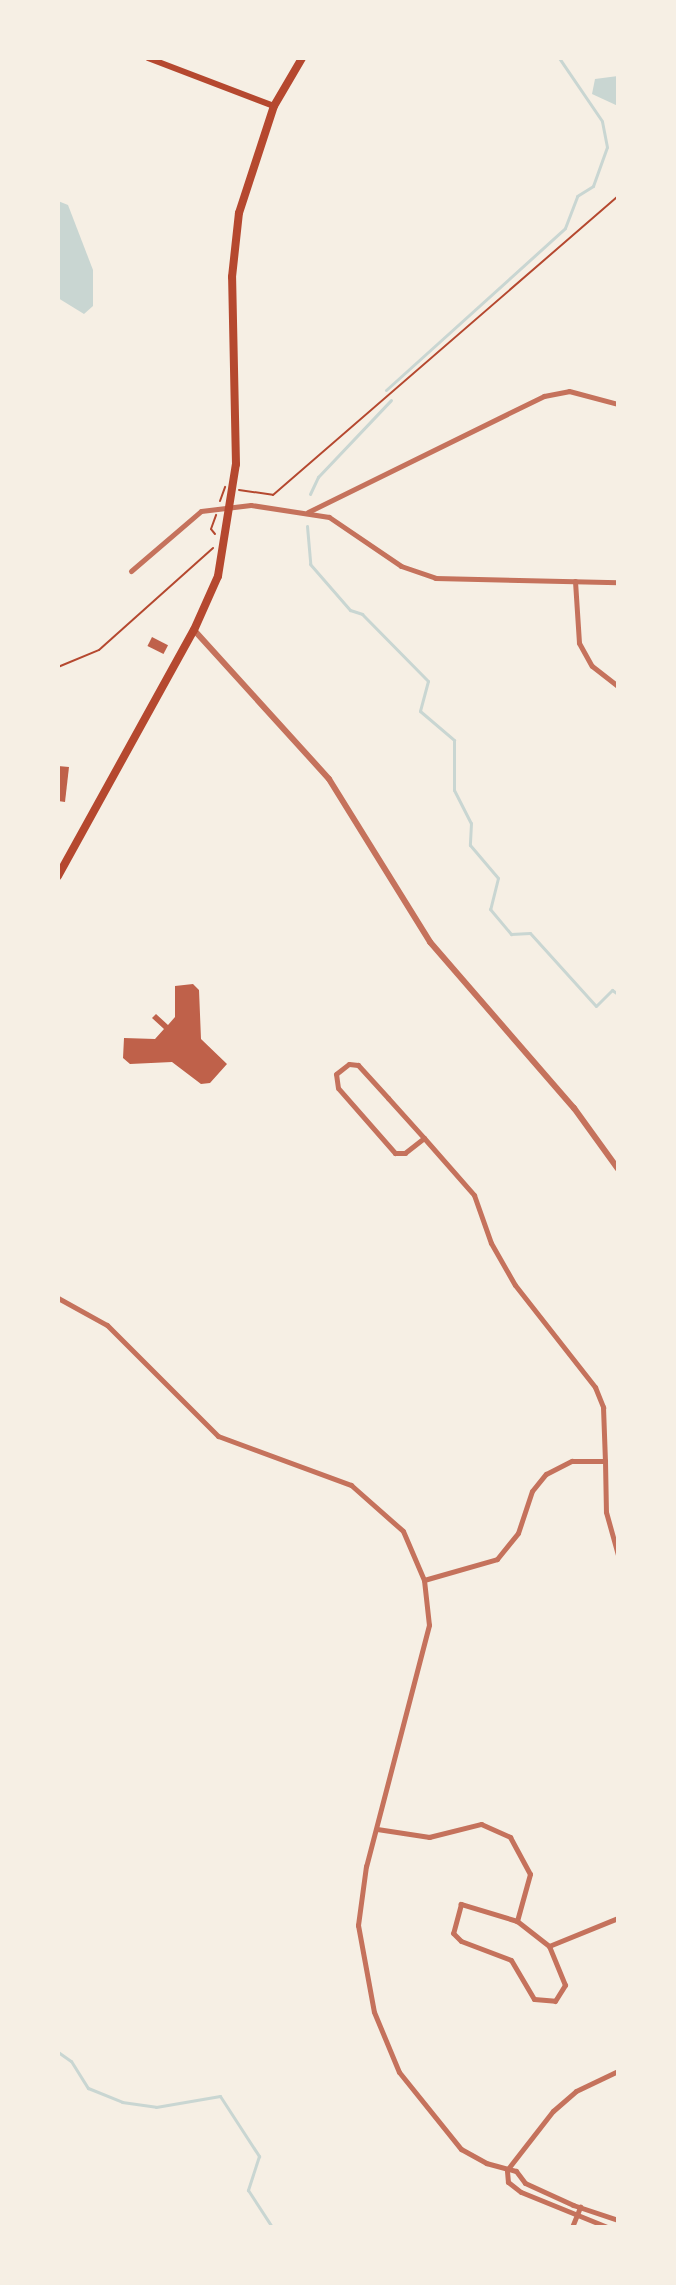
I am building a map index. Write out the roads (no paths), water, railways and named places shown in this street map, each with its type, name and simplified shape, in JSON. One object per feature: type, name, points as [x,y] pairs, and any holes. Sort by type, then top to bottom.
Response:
[{"type":"highway","points":[[58,876],[194,630],[218,576],[235,489],[232,277],[239,213],[274,106],[302,58]]},
{"type":"main road","points":[[148,58],[274,106]]},
{"type":"street","points":[[308,513],[514,409],[569,391],[618,404]]},
{"type":"street","points":[[131,571],[190,518],[232,505],[329,517],[401,566],[435,578],[618,582]]},
{"type":"street","points":[[575,581],[579,643],[592,666],[618,686]]},
{"type":"street","points":[[194,630],[329,779],[430,942],[574,1108],[618,1169]]},
{"type":"street","points":[[424,1138],[405,1153],[395,1153],[338,1088],[336,1074],[349,1064],[358,1065],[424,1138],[474,1195],[491,1243],[515,1285],[595,1387],[603,1407],[606,1512],[618,1555]]},
{"type":"street","points":[[58,1298],[107,1325],[218,1436],[255,1453],[325,1471],[373,1499],[403,1531],[424,1580],[425,1650],[377,1829],[358,1925],[385,2043],[413,2093],[448,2136],[473,2157],[507,2171],[516,2171],[525,2183],[618,2220]]},
{"type":"street","points":[[424,1580],[497,1559],[508,1550],[532,1491],[546,1474],[572,1461],[605,1461]]},
{"type":"street","points":[[377,1829],[429,1837],[481,1824],[510,1837],[530,1874],[517,1921]]},
{"type":"street","points":[[461,1904],[517,1921],[549,1946],[565,1985],[563,1995],[543,2003],[529,1993],[511,1960],[461,1941],[453,1933],[461,1904]]},
{"type":"street","points":[[549,1946],[618,1918]]},
{"type":"street","points":[[607,2227],[589,2225],[521,2192],[508,2182],[507,2171],[553,2111],[576,2091],[618,2071]]},
{"type":"street","points":[[572,2227],[580,2207]]},
{"type":"street","points":[[589,2225],[593,2212]]},
{"type":"waterway","points":[[386,390],[565,228],[577,196],[593,186],[607,147],[602,121],[559,58]]},
{"type":"waterway","points":[[310,494],[318,477],[391,400]]},
{"type":"waterway","points":[[307,526],[310,564],[350,610],[362,614],[428,681],[420,711],[454,740],[454,790],[471,823],[470,845],[498,878],[490,909],[511,934],[530,933],[596,1006],[612,990],[618,994]]},
{"type":"waterway","points":[[58,2052],[71,2061],[88,2088],[122,2102],[156,2107],[220,2096],[259,2156],[248,2190],[272,2227]]}]
